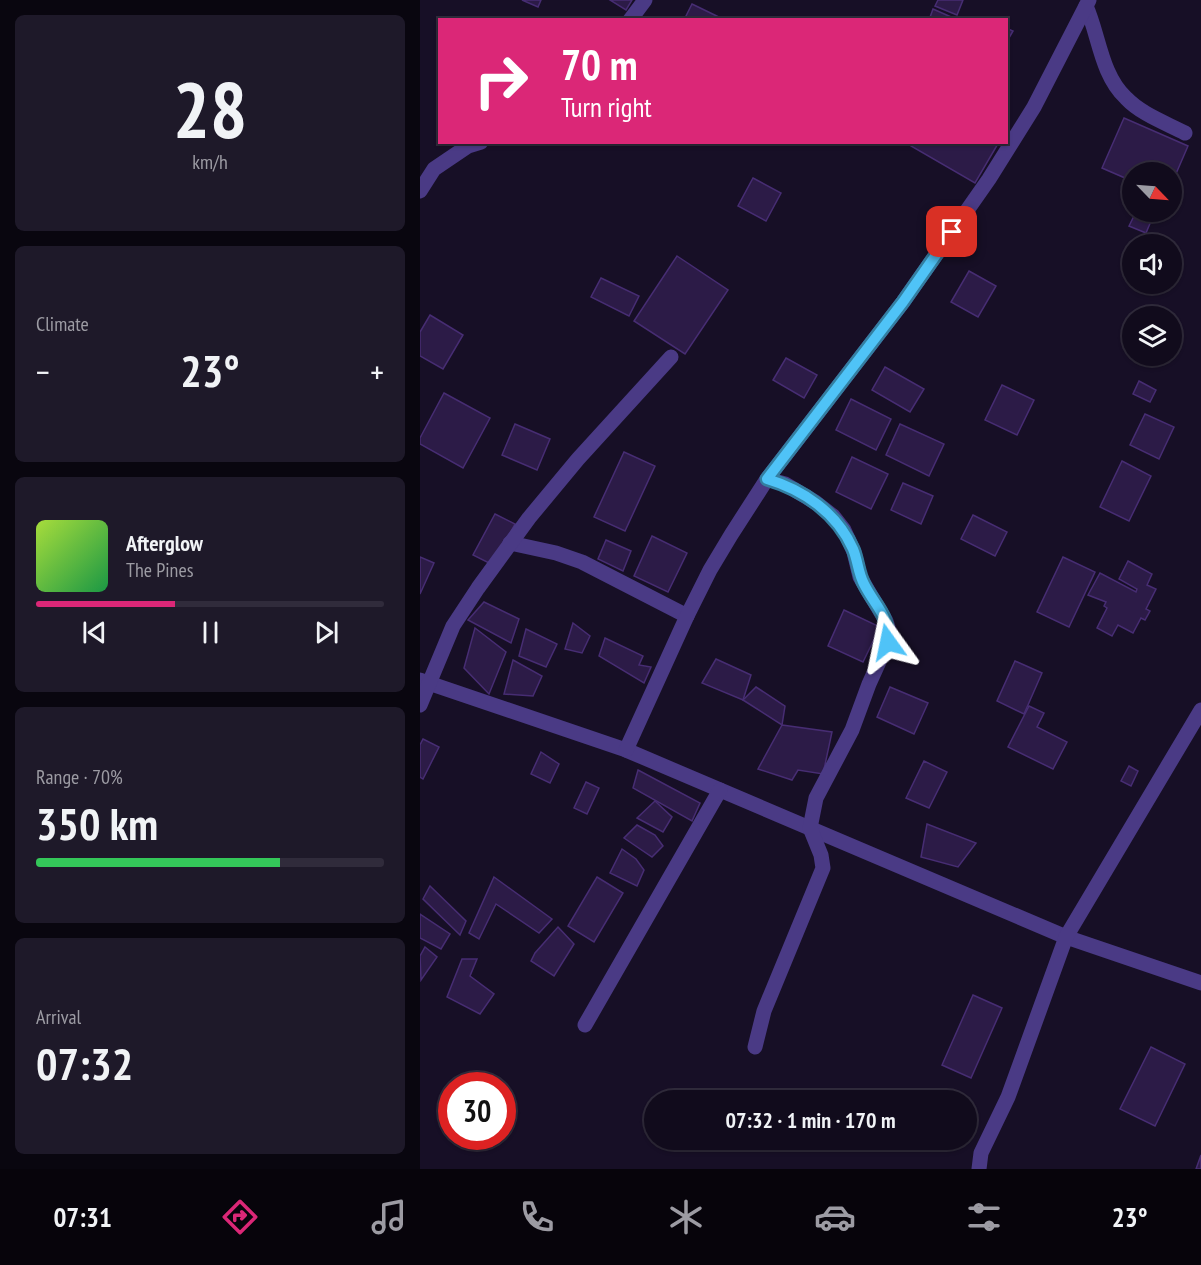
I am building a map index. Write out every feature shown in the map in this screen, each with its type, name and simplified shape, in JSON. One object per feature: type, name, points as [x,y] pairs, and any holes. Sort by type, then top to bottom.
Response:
[{"type":"street","points":[[632,18],[645,0]]},
{"type":"street","points":[[1087,3],[1109,73],[1116,86],[1126,99],[1185,133]]},
{"type":"street","points":[[626,750],[710,570],[767,479],[903,302],[989,179],[1034,107],[1087,3]]},
{"type":"street","points":[[420,190],[434,169],[468,146],[475,144]]},
{"type":"street","points":[[420,705],[425,681],[453,626],[510,543],[578,459],[670,357]]},
{"type":"street","points":[[755,1047],[764,1011],[823,867],[821,855],[810,828],[816,798],[852,730],[888,642],[889,630],[860,577],[854,552],[844,530],[815,502],[785,484],[767,479]]},
{"type":"street","points":[[510,543],[576,559],[687,616]]},
{"type":"street","points":[[425,681],[626,750],[1066,937],[1201,983]]},
{"type":"street","points":[[979,1169],[981,1154],[1008,1097],[1066,937],[1201,710]]},
{"type":"street","points":[[585,1024],[720,790]]},
{"type":"building","points":[[522,0],[541,0],[538,7]]},
{"type":"building","points":[[610,0],[632,0],[626,10]]},
{"type":"building","points":[[938,0],[963,0],[957,15],[935,6]]},
{"type":"building","points":[[692,4],[721,18],[685,18]]},
{"type":"building","points":[[933,9],[953,18],[930,18]]},
{"type":"building","points":[[1008,29],[1013,31],[1008,40]]},
{"type":"building","points":[[1124,118],[1188,146],[1181,162],[1122,162],[1122,177],[1102,168]]},
{"type":"building","points":[[912,144],[998,144],[975,183],[911,146]]},
{"type":"building","points":[[753,178],[781,193],[766,221],[738,206]]},
{"type":"building","points":[[1131,222],[1151,222],[1146,233],[1129,226]]},
{"type":"building","points":[[677,256],[728,290],[685,354],[634,321]]},
{"type":"building","points":[[969,271],[996,286],[978,317],[951,302]]},
{"type":"building","points":[[601,278],[639,296],[629,316],[591,297]]},
{"type":"building","points":[[430,315],[463,335],[443,369],[420,356],[420,332]]},
{"type":"building","points":[[786,358],[817,375],[804,398],[773,380]]},
{"type":"building","points":[[885,367],[924,389],[910,412],[872,390]]},
{"type":"building","points":[[1139,381],[1156,390],[1150,402],[1133,394]]},
{"type":"building","points":[[1002,385],[1034,400],[1017,435],[985,420]]},
{"type":"building","points":[[444,393],[490,418],[463,468],[420,444],[420,438]]},
{"type":"building","points":[[851,399],[891,419],[876,450],[836,430]]},
{"type":"building","points":[[1145,414],[1174,427],[1159,459],[1130,445]]},
{"type":"building","points":[[515,424],[550,439],[537,470],[502,455]]},
{"type":"building","points":[[900,424],[944,444],[929,476],[886,455]]},
{"type":"building","points":[[624,452],[655,466],[625,531],[594,517]]},
{"type":"building","points":[[852,457],[888,474],[871,509],[836,492]]},
{"type":"building","points":[[1122,461],[1151,476],[1129,521],[1100,507]]},
{"type":"building","points":[[903,483],[933,496],[921,524],[891,510]]},
{"type":"building","points":[[495,514],[515,524],[493,565],[473,555]]},
{"type":"building","points":[[973,515],[1007,532],[995,556],[961,539]]},
{"type":"building","points":[[652,536],[687,553],[668,592],[634,576]]},
{"type":"building","points":[[606,540],[631,551],[623,571],[598,559]]},
{"type":"building","points":[[420,557],[434,563],[420,594]]},
{"type":"building","points":[[1063,557],[1095,572],[1069,627],[1037,612]]},
{"type":"building","points":[[1128,561],[1152,574],[1147,585],[1156,589],[1146,609],[1150,611],[1145,620],[1141,618],[1133,633],[1118,625],[1112,636],[1097,628],[1107,608],[1104,606],[1106,602],[1088,595],[1100,573],[1136,592],[1137,589],[1119,579]]},
{"type":"building","points":[[484,602],[519,619],[511,643],[468,620]]},
{"type":"building","points":[[844,610],[880,627],[863,662],[828,646]]},
{"type":"building","points":[[573,623],[590,636],[582,653],[565,649]]},
{"type":"building","points":[[475,628],[506,652],[489,694],[464,668]]},
{"type":"building","points":[[526,629],[557,644],[546,667],[519,656]]},
{"type":"building","points":[[605,638],[643,656],[639,665],[651,667],[644,683],[599,656]]},
{"type":"building","points":[[716,659],[751,675],[743,700],[702,683]]},
{"type":"building","points":[[513,660],[542,676],[533,696],[504,694]]},
{"type":"building","points":[[1015,661],[1042,673],[1024,714],[997,701]]},
{"type":"building","points":[[756,687],[785,706],[782,725],[743,700]]},
{"type":"building","points":[[890,687],[928,703],[914,734],[877,717]]},
{"type":"building","points":[[1029,706],[1044,713],[1037,727],[1067,742],[1053,769],[1008,747]]},
{"type":"building","points":[[782,725],[832,732],[823,774],[798,770],[792,780],[758,769]]},
{"type":"building","points":[[423,739],[439,747],[423,779],[420,777],[420,745]]},
{"type":"building","points":[[541,752],[559,764],[550,783],[531,774]]},
{"type":"building","points":[[924,761],[947,772],[929,808],[906,798]]},
{"type":"building","points":[[1129,766],[1138,771],[1131,786],[1121,781]]},
{"type":"building","points":[[638,770],[700,803],[692,821],[633,788]]},
{"type":"building","points":[[586,782],[599,788],[587,814],[574,808]]},
{"type":"building","points":[[655,801],[672,817],[663,832],[637,818]]},
{"type":"building","points":[[927,824],[976,843],[958,867],[921,857]]},
{"type":"building","points":[[637,825],[655,835],[663,846],[652,857],[624,838]]},
{"type":"building","points":[[622,849],[636,859],[644,870],[637,886],[610,873]]},
{"type":"building","points":[[494,877],[552,919],[539,933],[496,904],[479,939],[469,933]]},
{"type":"building","points":[[597,877],[623,893],[594,942],[568,926]]},
{"type":"building","points":[[430,886],[466,921],[460,935],[423,899]]},
{"type":"building","points":[[420,914],[450,934],[441,949],[420,938]]},
{"type":"building","points":[[558,927],[574,944],[554,976],[531,961],[535,953]]},
{"type":"building","points":[[425,947],[437,957],[421,980],[420,956]]},
{"type":"building","points":[[462,959],[477,959],[470,976],[494,994],[480,1014],[447,997]]},
{"type":"building","points":[[973,995],[1002,1008],[971,1078],[942,1065]]},
{"type":"building","points":[[1151,1047],[1185,1064],[1155,1126],[1120,1109]]},
{"type":"building","points":[[1201,1155],[1201,1169],[1196,1169]]},
{"type":"route","points":[[888,642],[889,630],[886,621],[860,577],[854,552],[844,530],[833,516],[815,502],[785,484],[767,479],[903,302],[952,232]]}]
